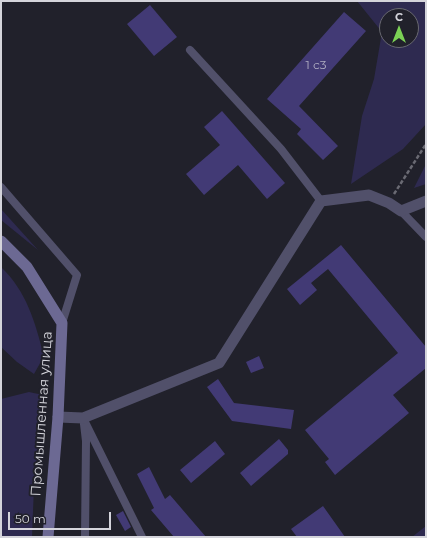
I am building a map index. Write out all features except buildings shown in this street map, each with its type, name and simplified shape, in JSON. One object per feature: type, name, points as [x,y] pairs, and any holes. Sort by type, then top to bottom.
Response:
[{"type":"main road","name":"Промышленная улица","points":[[1,241],[27,267],[62,324],[58,417],[48,537]]},
{"type":"street","points":[[58,417],[83,418],[219,363],[321,201],[369,195],[389,203],[401,211],[426,201]]},
{"type":"lane","points":[[190,50],[281,149],[321,201]]},
{"type":"lane","points":[[1,187],[77,275],[62,324]]},
{"type":"lane","points":[[401,211],[426,237]]},
{"type":"lane","points":[[83,418],[86,441],[85,537]]},
{"type":"lane","points":[[83,418],[142,537]]},
{"type":"path","points":[[389,203],[426,144]]},
{"type":"shaded area","points":[[357,1],[426,1],[426,124],[403,149],[351,184],[362,116],[374,79],[379,48],[419,48],[419,8],[379,8],[379,28]]},
{"type":"shaded area","points":[[426,164],[426,184],[414,188]]},
{"type":"shaded area","points":[[1,209],[38,250],[1,220]]},
{"type":"shaded area","points":[[1,267],[24,297],[37,331],[44,356],[34,374],[17,362],[1,347]]},
{"type":"shaded area","points":[[29,392],[43,395],[42,442],[34,486],[32,537],[1,537],[1,399]]},
{"type":"shaded area","points":[[426,526],[426,537],[412,537]]}]
